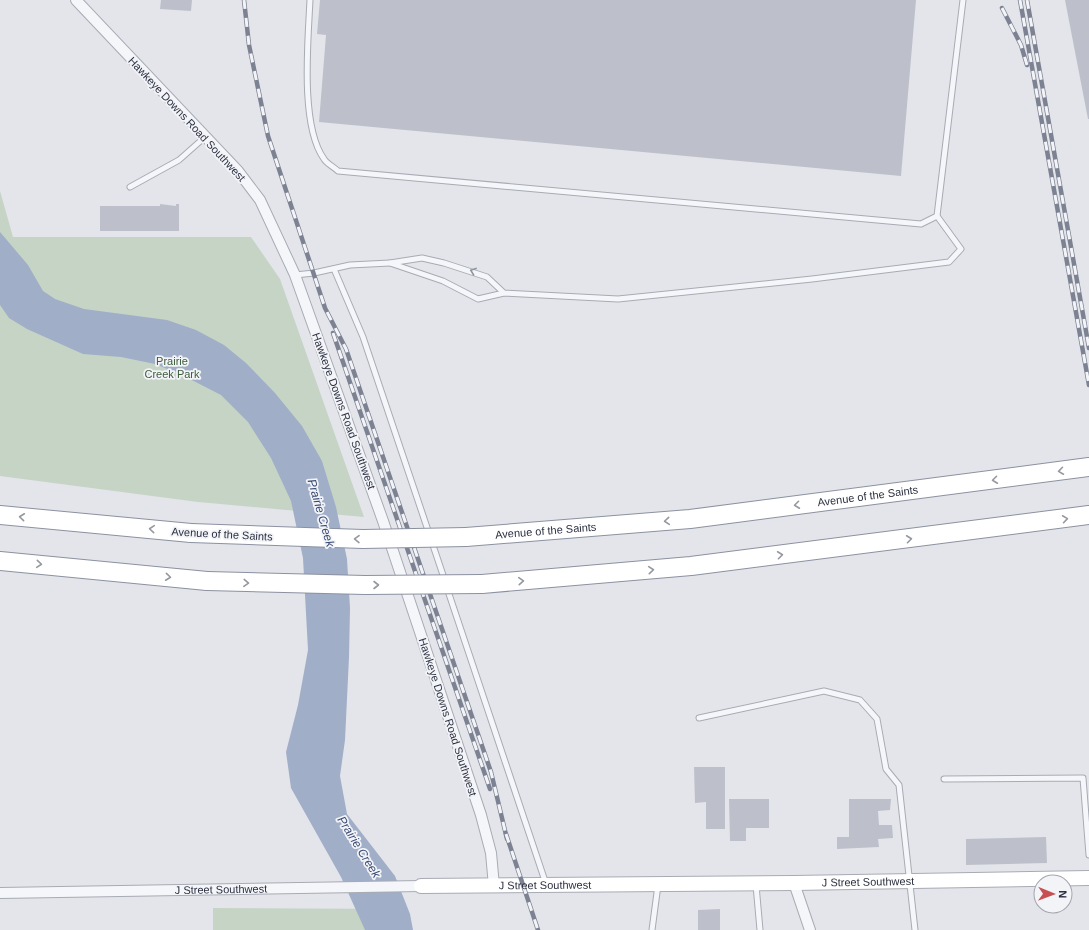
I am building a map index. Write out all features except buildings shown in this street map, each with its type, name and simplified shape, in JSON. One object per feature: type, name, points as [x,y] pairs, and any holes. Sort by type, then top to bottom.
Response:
[{"type":"highway","name":"Avenue of the Saints","points":[[0,515],[191,533],[356,539],[466,537],[690,519],[1089,468]]},
{"type":"highway","points":[[0,561],[207,581],[365,586],[482,584],[691,566],[1089,515]]},
{"type":"street","name":"Hawkeye Downs Road Southwest","points":[[76,0],[238,171],[260,200],[295,275],[383,521],[481,815],[490,853],[494,886]]},
{"type":"street","name":"J Street Southwest","points":[[0,893],[421,886],[756,884],[1089,878]]},
{"type":"street","points":[[794,883],[810,930]]},
{"type":"lane","points":[[310,0],[310,119],[312,132],[324,159],[338,171],[921,224],[937,216]]},
{"type":"lane","points":[[390,263],[443,281],[478,299],[504,293],[618,299],[812,279],[949,262],[961,249],[937,216],[963,0]]},
{"type":"lane","points":[[130,188],[179,160],[205,137]]},
{"type":"lane","points":[[295,275],[314,273],[350,265],[390,263],[422,258],[444,263],[487,277],[504,293]]},
{"type":"lane","points":[[334,269],[363,337],[546,885]]},
{"type":"lane","points":[[699,718],[824,691],[860,700],[877,719],[886,769],[899,785],[915,930]]},
{"type":"lane","points":[[944,779],[1084,778],[1089,855]]},
{"type":"lane","points":[[652,930],[658,884]]},
{"type":"lane","points":[[756,884],[760,930]]},
{"type":"green space","name":"Prairie Creek Park","points":[[0,191],[13,237],[251,237],[280,279],[364,517],[198,502],[0,476]]},
{"type":"green space","points":[[213,908],[400,909],[405,930],[213,930]]},
{"type":"water","name":"Prairie Creek","points":[[0,232],[28,265],[43,291],[55,299],[84,309],[167,320],[196,330],[224,345],[246,363],[275,393],[302,426],[322,461],[336,507],[347,559],[350,608],[349,657],[345,740],[340,776],[347,814],[395,876],[410,914],[413,930],[365,930],[341,877],[291,788],[286,752],[298,705],[308,650],[303,558],[291,501],[271,458],[248,422],[221,395],[182,375],[155,364],[121,357],[83,354],[27,329],[9,318],[0,305]]},
{"type":"railway","points":[[244,0],[249,45],[268,136],[325,308],[346,349],[491,772],[507,839]]},
{"type":"railway","points":[[1020,0],[1089,385]]},
{"type":"railway","points":[[1027,0],[1089,348]]},
{"type":"railway","points":[[1002,8],[1021,45],[1027,65]]},
{"type":"railway","points":[[333,333],[490,789]]},
{"type":"railway","points":[[506,834],[538,930]]}]
